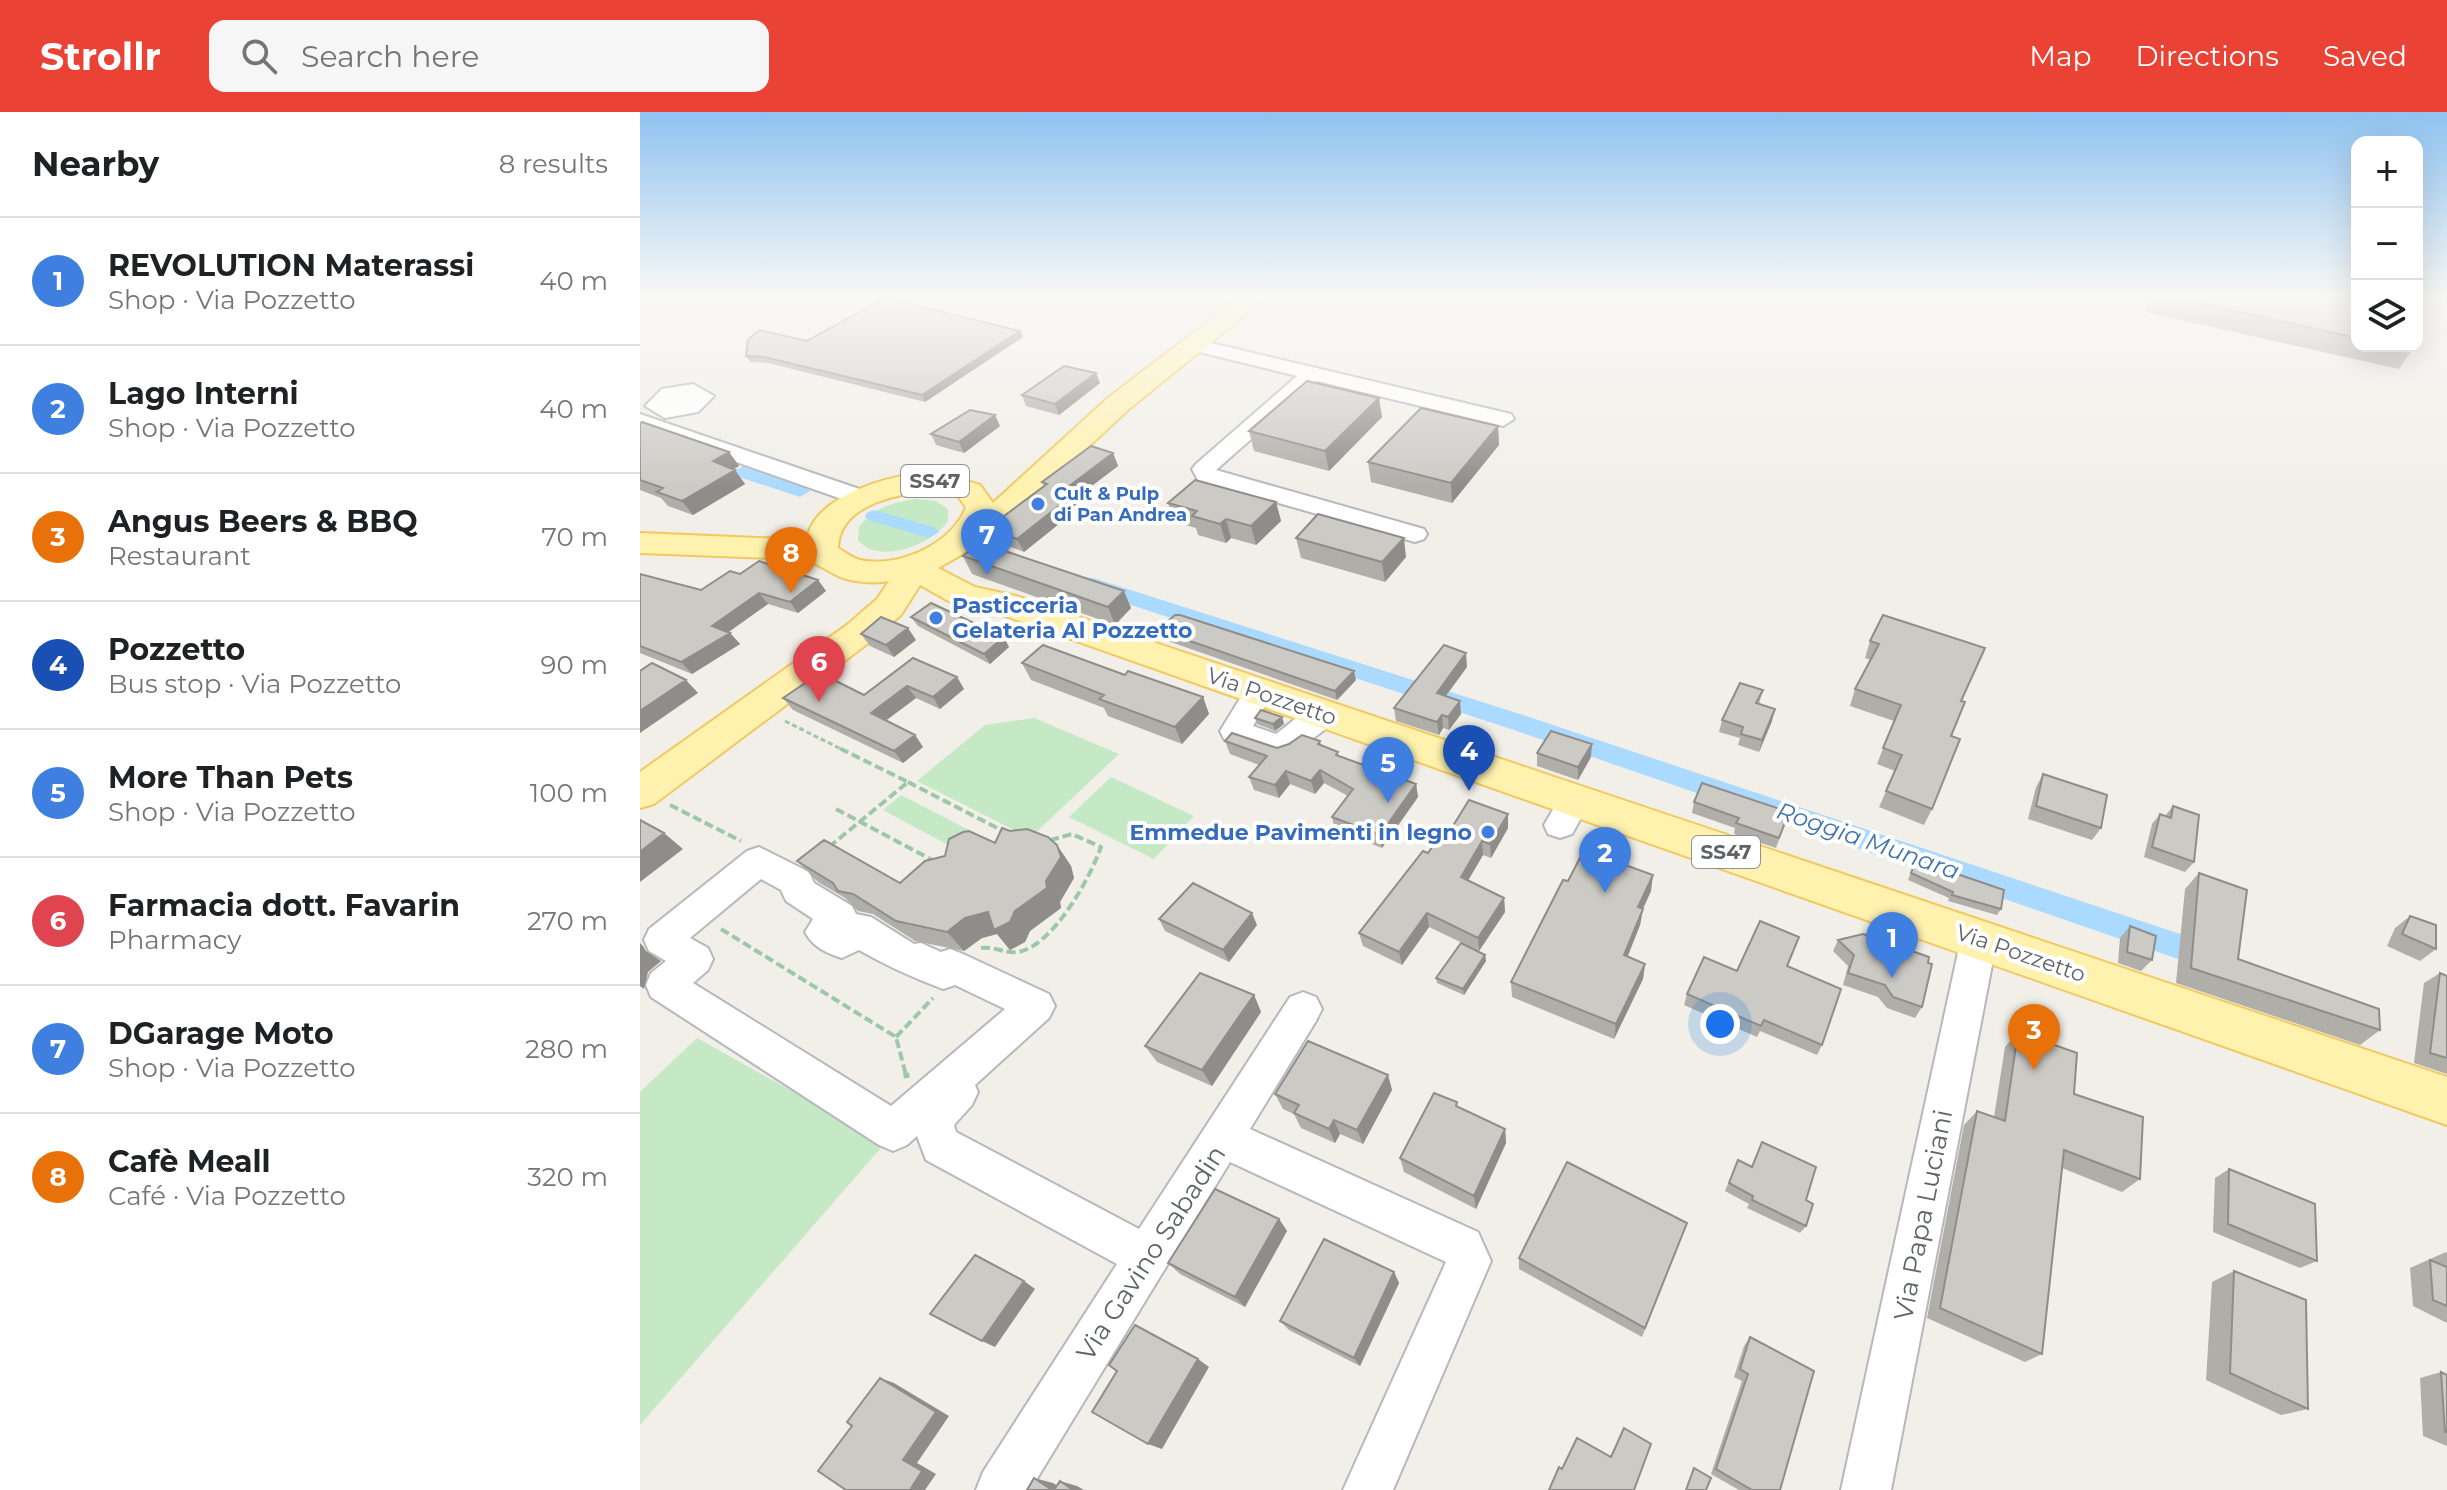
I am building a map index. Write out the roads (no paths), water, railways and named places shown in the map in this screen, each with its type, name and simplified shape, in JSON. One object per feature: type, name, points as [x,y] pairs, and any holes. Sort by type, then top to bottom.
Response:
[{"type":"main road","points":[[654,798],[762,718],[889,607],[934,555],[1000,513],[1048,465],[1119,403],[1176,359]]},
{"type":"main road","points":[[971,490],[1008,485],[1048,465]]},
{"type":"main road","name":"SS47","points":[[640,543],[702,548],[787,547],[822,552],[830,562],[864,572],[934,555],[982,513],[981,500],[971,490],[945,482],[910,483],[862,498],[835,516],[794,532],[735,547]]},
{"type":"main road","points":[[822,552],[822,535],[835,516]]},
{"type":"main road","name":"Via Pozzetto","points":[[934,555],[985,600],[1324,714],[1567,813],[1979,939],[2447,1101]]},
{"type":"main road","points":[[864,572],[883,592],[868,625]]},
{"type":"main road","points":[[868,625],[915,604],[944,597],[985,600]]},
{"type":"street","points":[[1255,359],[1503,419]]},
{"type":"street","points":[[1313,373],[1204,469],[1206,475],[1415,534]]},
{"type":"street","points":[[644,419],[673,404]]},
{"type":"street","points":[[644,419],[862,498]]},
{"type":"street","points":[[759,861],[797,882],[798,891],[840,917],[823,932],[842,943],[859,928],[872,936],[870,938],[911,961],[921,959],[943,973],[950,965],[1036,1006],[916,1110],[893,1131],[664,985],[695,959],[662,940],[759,861]]},
{"type":"street","name":"Via Papa Luciani","points":[[1866,1490],[1979,939]]},
{"type":"street","points":[[1222,1137],[1303,1009]]},
{"type":"street","points":[[1024,1035],[939,1112],[933,1124],[941,1146],[1147,1257]]},
{"type":"street","name":"Via Gavino Sabadin","points":[[1001,1490],[1222,1137],[1463,1247],[1469,1261],[1368,1490]]},
{"type":"waterway","name":"Roggia Munara","points":[[743,472],[800,491]]},
{"type":"waterway","name":"Roggia Munara","points":[[875,516],[929,532]]},
{"type":"waterway","name":"Roggia Munara","points":[[1093,585],[1523,724],[2213,958]]},
{"type":"place","name":"Cult & Pulp di Pan Andrea","points":[[1038,504]]},
{"type":"place","name":"DGarage Moto","points":[[987,575]]},
{"type":"place","name":"Cafè Meall","points":[[791,593]]},
{"type":"place","name":"Pasticceria Gelateria Al Pozzetto","points":[[936,618]]},
{"type":"place","name":"Farmacia dott. Favarin","points":[[819,702]]},
{"type":"place","name":"Pozzetto","points":[[1469,791]]},
{"type":"place","name":"More Than Pets","points":[[1388,803]]},
{"type":"place","name":"Emmedue Pavimenti in legno","points":[[1488,832]]},
{"type":"place","name":"Lago Interni","points":[[1605,893]]},
{"type":"place","name":"REVOLUTION Materassi","points":[[1892,978]]},
{"type":"place","name":"Angus Beers & BBQ","points":[[2034,1070]]}]
